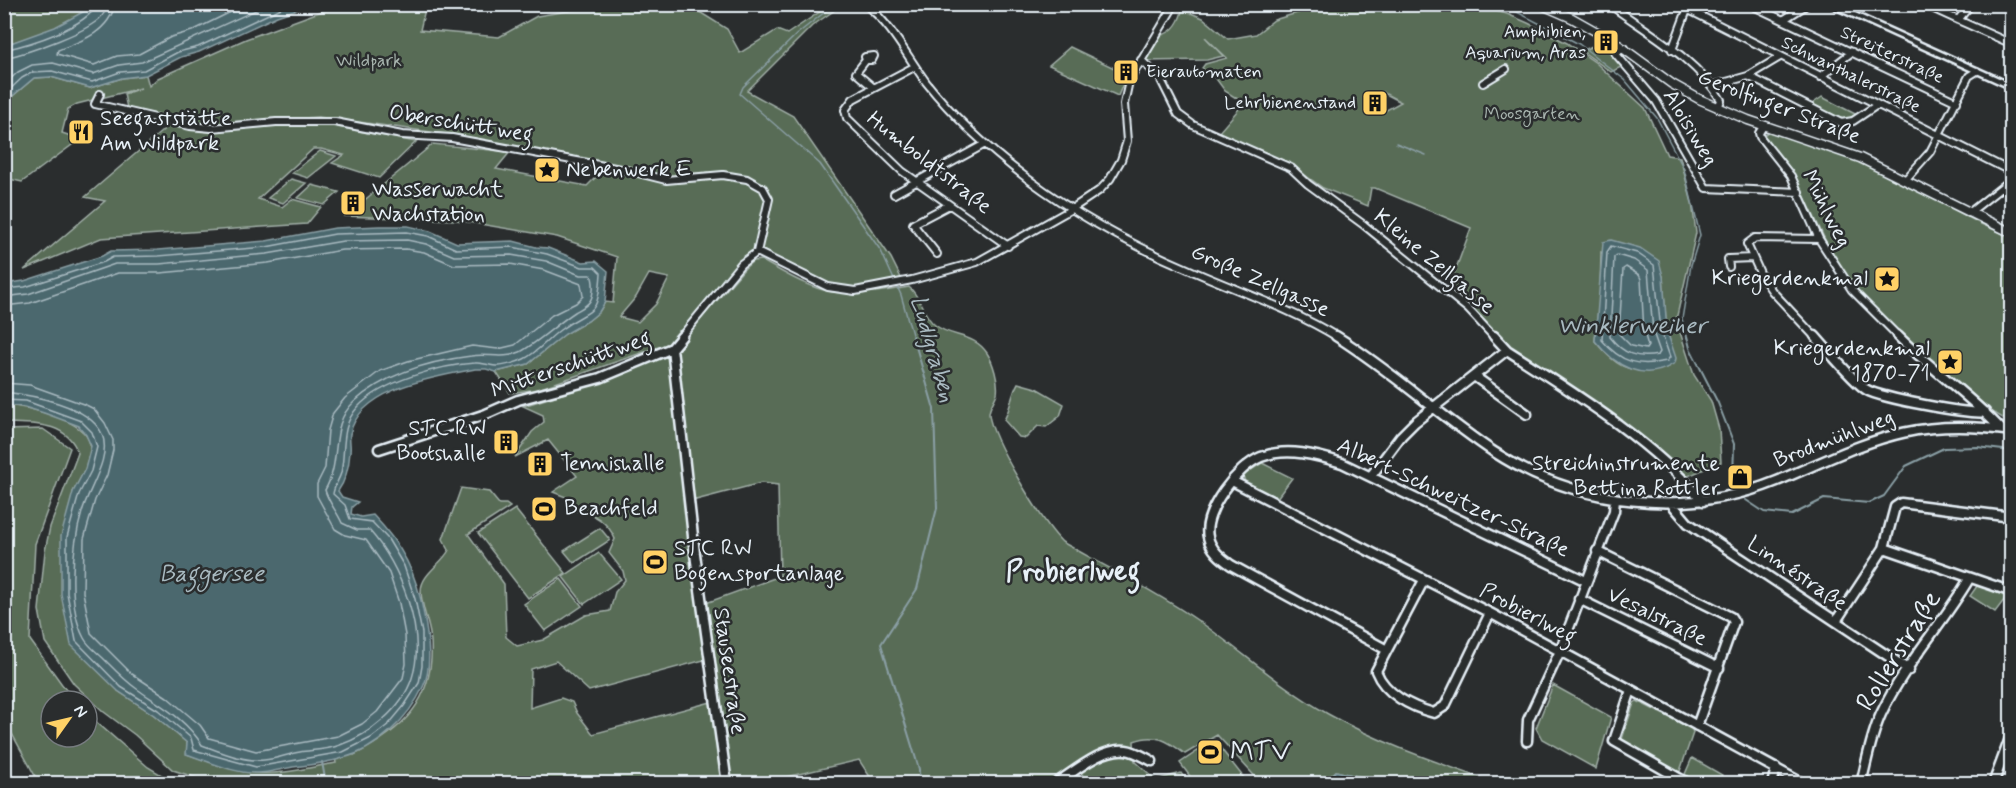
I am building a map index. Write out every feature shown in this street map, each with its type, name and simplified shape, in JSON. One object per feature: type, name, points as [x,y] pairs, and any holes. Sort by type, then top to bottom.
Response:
[{"type":"main road","points":[[1828,4],[2012,87]]},
{"type":"street","name":"Große Zellgasse","points":[[865,4],[881,17],[914,67],[945,105],[985,144],[1070,210],[1165,260],[1319,326],[1367,354],[1491,452],[1523,470],[1561,485],[1615,499],[1671,503]]},
{"type":"street","points":[[757,252],[828,287],[855,291],[904,282],[962,267],[1008,246],[1070,210],[1100,189],[1110,179],[1121,160],[1127,141],[1125,97],[1129,81],[1175,4]]},
{"type":"street","name":"Gerolfinger Straße","points":[[1540,4],[1578,21],[1625,48],[1672,84],[1718,108],[1833,147],[1906,179],[2012,233]]},
{"type":"street","name":"Schwanthalerstraße","points":[[1677,4],[2012,172]]},
{"type":"street","name":"Streiterstraße","points":[[1749,4],[1956,102]]},
{"type":"street","points":[[1783,20],[1808,4]]},
{"type":"street","points":[[1923,4],[2012,44]]},
{"type":"street","points":[[1958,20],[1971,4]]},
{"type":"street","points":[[1610,5],[1672,50],[1712,86],[1721,100],[1718,108]]},
{"type":"street","points":[[1672,50],[1687,9]]},
{"type":"street","name":"Aloisiweg","points":[[1625,48],[1614,52],[1656,101],[1706,188],[1799,192]]},
{"type":"street","points":[[1821,77],[1852,52]]},
{"type":"street","points":[[1712,86],[1748,76],[1780,57]]},
{"type":"street","points":[[866,60],[856,73],[874,88]]},
{"type":"street","name":"Kleine Zellgasse","points":[[1141,60],[1160,78],[1178,114],[1193,125],[1291,168],[1316,191],[1358,220],[1468,309],[1507,350],[1579,396],[1631,433],[1681,476],[1703,501]]},
{"type":"street","name":"Humboldtstraße","points":[[914,67],[847,104],[845,116],[867,141],[917,182],[1008,246]]},
{"type":"street","points":[[1483,83],[1506,69]]},
{"type":"street","points":[[1906,179],[1930,152],[1969,76],[1977,71]]},
{"type":"street","points":[[1748,76],[1841,123],[1853,121],[1877,105]]},
{"type":"street","name":"Oberschüttweg","points":[[100,94],[95,104],[190,126],[221,127],[335,122],[402,135],[452,138],[626,170],[659,179],[723,175],[747,179],[763,188],[769,199],[757,252]]},
{"type":"street","name":"Mühlweg","points":[[1764,125],[1759,133],[1760,137],[1791,176],[1819,239],[1837,270],[1864,304],[1927,365],[1985,412],[2001,429]]},
{"type":"street","points":[[894,194],[985,144]]},
{"type":"street","points":[[1969,213],[2012,179]]},
{"type":"street","points":[[937,254],[913,224],[949,206]]},
{"type":"street","points":[[1819,239],[1755,238],[1747,244],[1752,258],[1772,291],[1866,390],[1957,412],[1985,412]]},
{"type":"street","name":"Mitterschüttweg","points":[[379,449],[486,414],[518,400],[600,378],[672,348],[741,264],[757,252]]},
{"type":"street","points":[[1729,267],[1726,261],[1728,259],[1752,258]]},
{"type":"street","name":"Stauseestraße","points":[[672,348],[694,542],[727,783]]},
{"type":"street","points":[[1371,476],[1401,436],[1433,407],[1507,350]]},
{"type":"street","points":[[1474,376],[1527,414]]},
{"type":"street","name":"Brodmühlweg","points":[[1671,503],[1703,501],[1752,490],[1856,446],[1899,432],[1943,427],[2012,431]]},
{"type":"street","name":"Albert-Schweitzer-Straße","points":[[1388,650],[1222,559],[1210,544],[1207,521],[1213,508],[1242,467],[1250,462],[1282,453],[1324,457],[1371,476],[1586,581]]},
{"type":"street","name":"Probierlweg","points":[[1232,481],[1490,614],[1804,783]]},
{"type":"street","points":[[1527,741],[1528,720],[1560,651],[1614,511],[1615,499]]},
{"type":"street","name":"Linnéstraße","points":[[1671,503],[1688,523],[1909,670]]},
{"type":"street","points":[[1836,621],[1884,548],[1895,507],[1901,503],[2012,517]]},
{"type":"street","points":[[1884,548],[2012,592]]},
{"type":"street","points":[[1597,551],[1731,617],[1734,622],[1697,726]]},
{"type":"street","name":"Rollerstraße","points":[[1861,783],[1882,712],[1957,602],[1969,579]]},
{"type":"street","points":[[1424,580],[1376,671],[1385,689],[1427,711],[1434,713],[1441,711],[1490,614]]},
{"type":"street","name":"Vesalstraße","points":[[1579,599],[1719,668]]},
{"type":"street","points":[[1631,690],[1614,741],[1689,783]]},
{"type":"street","points":[[1993,783],[2011,734]]},
{"type":"street","points":[[1055,783],[1101,757],[1120,750],[1125,749],[1152,761]]},
{"type":"street","points":[[1772,783],[1776,768]]},
{"type":"green space","name":"Moosgarten","points":[[1469,4],[1507,14],[1567,43],[1596,63],[1645,108],[1667,155],[1680,157],[1692,203],[1696,233],[1676,320],[1694,375],[1711,401],[1719,429],[1721,462],[1686,477],[1508,348],[1448,290],[1471,228],[1375,188],[1371,188],[1368,206],[1323,188],[1292,166],[1220,134],[1219,132],[1244,103],[1225,91],[1217,80],[1202,68],[1205,64],[1227,58],[1205,37],[1223,56],[1207,60],[1145,61],[1156,44],[1153,43],[1158,33],[1162,35],[1167,33],[1179,20],[1183,6],[1174,5],[1187,5],[1188,12],[1203,18],[1228,39],[1256,34],[1274,20],[1307,10],[1313,5]],"holes":[[[1382,92],[1401,102],[1383,112],[1366,102]],[[1601,252],[1663,276],[1669,367],[1645,370],[1627,368],[1611,359],[1595,341]]]},
{"type":"green space","points":[[4,5],[88,5],[72,20],[5,45]]},
{"type":"green space","name":"Wildpark","points":[[338,5],[426,5],[420,30],[499,37],[537,16],[604,5],[657,5],[698,11],[727,29],[740,53],[777,30],[787,34],[830,5],[842,5],[812,26],[747,91],[793,116],[891,258],[902,280],[864,288],[826,283],[801,272],[754,245],[755,251],[739,263],[670,343],[538,389],[510,393],[496,372],[528,364],[565,334],[588,321],[599,312],[605,302],[613,303],[617,257],[557,237],[456,220],[345,216],[433,144],[510,152],[496,169],[587,186],[605,168],[453,135],[318,117],[214,124],[191,122],[127,108],[124,94],[141,88],[77,104],[68,109],[62,133],[80,139],[22,182],[5,178],[5,112],[10,106],[8,100],[34,78],[51,77],[90,88],[122,78],[146,75],[149,86],[158,78],[246,39]],"holes":[[[649,274],[669,278],[656,304],[638,322],[619,317],[636,297]]]},
{"type":"green space","points":[[1607,39],[1617,47],[1611,51],[1623,66],[1611,72],[1582,51]]},
{"type":"green space","points":[[1070,47],[1127,74],[1118,96],[1049,65]]},
{"type":"green space","points":[[1822,97],[1857,115],[1841,121],[1809,106]]},
{"type":"green space","points":[[316,123],[416,142],[379,178],[332,163],[344,155],[313,149],[258,199],[282,207],[292,199],[321,207],[307,224],[101,238],[24,270],[105,201],[85,197],[168,126],[224,128]]},
{"type":"green space","points":[[1769,131],[1843,154],[1890,175],[1981,224],[2011,237],[2011,423],[1986,408],[1920,354],[1857,292],[1834,259],[1799,184],[1764,135]]},
{"type":"green space","points":[[320,151],[336,156],[308,178],[292,173]]},
{"type":"green space","points":[[291,179],[306,183],[283,203],[268,198]]},
{"type":"green space","points":[[312,185],[339,192],[324,205],[298,198]]},
{"type":"green space","points":[[761,260],[801,282],[832,292],[864,293],[909,287],[935,325],[976,342],[987,353],[997,383],[997,393],[989,411],[992,426],[1019,480],[1043,518],[1062,542],[1186,613],[1219,635],[1295,694],[1328,714],[1385,742],[1484,779],[1487,783],[1386,783],[1336,771],[1322,783],[1261,783],[1217,735],[1185,754],[1161,739],[1149,738],[1134,741],[1135,761],[1156,780],[1181,773],[1188,783],[1089,783],[1076,767],[1045,783],[874,783],[859,760],[760,783],[731,783],[706,603],[780,576],[778,485],[761,483],[692,501],[675,349],[745,268],[753,261]]},
{"type":"green space","points":[[669,355],[704,660],[589,691],[556,661],[531,669],[530,708],[561,698],[572,702],[577,713],[593,734],[711,702],[722,783],[209,782],[173,770],[135,735],[104,712],[99,707],[99,689],[79,689],[45,642],[39,610],[45,551],[50,527],[78,453],[66,435],[48,426],[5,423],[5,405],[27,408],[67,421],[86,435],[90,444],[88,462],[73,492],[118,691],[154,715],[187,743],[187,754],[238,771],[276,773],[336,763],[335,757],[352,749],[354,755],[401,724],[412,711],[428,680],[431,641],[421,597],[422,585],[424,579],[449,550],[443,539],[461,488],[489,492],[499,504],[506,504],[510,507],[468,534],[504,584],[506,637],[517,646],[543,640],[586,615],[610,611],[615,592],[625,580],[623,571],[609,553],[615,539],[600,519],[588,513],[576,511],[571,499],[553,492],[577,476],[548,440],[515,457],[532,432],[544,422],[543,415],[523,406],[613,378]]},
{"type":"green space","points":[[1018,383],[1036,388],[1064,404],[1060,416],[1046,427],[1038,426],[1026,438],[1019,437],[1004,420]]},
{"type":"green space","points":[[43,429],[70,448],[35,544],[30,640],[65,689],[39,689],[39,749],[99,749],[99,724],[148,767],[175,783],[39,783],[5,721],[5,430]]},
{"type":"green space","points":[[1262,463],[1292,478],[1277,498],[1245,483],[1243,475]]},
{"type":"green space","points":[[515,509],[566,573],[528,598],[478,533]]},
{"type":"green space","points":[[600,528],[610,540],[574,563],[564,551]]},
{"type":"green space","points":[[599,553],[621,579],[584,604],[563,577]]},
{"type":"green space","points":[[561,579],[582,606],[545,631],[524,604]]},
{"type":"green space","points":[[1977,586],[2008,595],[1995,612],[1970,596]]},
{"type":"green space","points":[[1553,685],[1611,717],[1596,769],[1542,739],[1536,728]]},
{"type":"green space","points":[[1637,701],[1692,729],[1693,733],[1679,774],[1622,739],[1634,703]]},
{"type":"green space","name":"MTV","points":[[1214,740],[1248,783],[1195,783],[1180,763]]},
{"type":"green space","points":[[1692,758],[1722,775],[1719,783],[1700,783],[1689,778],[1685,774]]},
{"type":"water","points":[[96,5],[310,5],[277,16],[199,52],[181,57],[146,75],[122,78],[90,88],[51,77],[34,78],[8,100],[10,106],[5,112],[5,45],[55,27]]},
{"type":"water","name":"Baggersee","points":[[408,226],[430,231],[457,243],[513,241],[548,248],[583,262],[596,261],[608,271],[605,302],[599,312],[588,321],[565,334],[528,364],[496,372],[475,369],[402,387],[368,405],[357,418],[350,434],[347,473],[338,491],[342,497],[358,502],[352,507],[351,514],[361,517],[373,515],[407,561],[417,586],[426,623],[429,651],[426,679],[417,699],[400,721],[379,740],[355,754],[325,763],[266,772],[248,773],[230,769],[186,754],[187,743],[154,715],[118,691],[71,645],[61,594],[61,536],[73,492],[85,469],[91,446],[79,426],[24,407],[5,405],[5,284],[24,281],[111,251],[158,250],[266,241],[335,228]]},
{"type":"water","name":"Winklerweiher","points":[[1611,240],[1640,248],[1659,261],[1663,276],[1667,331],[1676,358],[1675,363],[1663,369],[1641,372],[1631,369],[1612,358],[1595,341],[1603,242]]},
{"type":"water","points":[[1336,771],[1386,783],[1322,783]]},
{"type":"waterway","name":"Ludlgraben","points":[[835,4],[797,34],[743,87],[740,94],[820,164],[881,251],[901,295],[913,338]]},
{"type":"waterway","points":[[1486,4],[1517,12],[1579,44],[1625,80],[1657,118],[1684,169],[1700,235],[1691,265],[1682,319],[1687,338]]},
{"type":"waterway","points":[[1396,143],[1426,155]]},
{"type":"waterway","name":"Ludlgraben","points":[[913,336],[934,409],[937,508],[917,589],[881,644],[919,769],[919,784]]},
{"type":"waterway","points":[[1687,336],[1690,348],[1718,403],[1734,444],[1733,480],[1735,487]]},
{"type":"waterway","points":[[1746,500],[1764,512],[1792,515],[1824,499],[1869,503],[1884,496],[1906,466],[1944,448],[1977,447],[2012,451]]},
{"type":"waterway","points":[[322,762],[326,784]]},
{"type":"place","name":"Amphibien, Aquarium, Aras","points":[[1606,42]]},
{"type":"place","name":"Eierautomaten","points":[[1126,72]]},
{"type":"place","name":"Lehrbienenstand","points":[[1375,103]]},
{"type":"place","name":"Seegaststätte Am Wildpark","points":[[81,132]]},
{"type":"place","name":"Nebenwerk E","points":[[547,170]]},
{"type":"place","name":"Wasserwacht Wachstation","points":[[353,203]]},
{"type":"place","name":"Kriegerdenkmal","points":[[1887,279]]},
{"type":"place","name":"Kriegerdenkmal 1870-71","points":[[1950,362]]},
{"type":"place","name":"STC RW Bootshalle","points":[[506,442]]},
{"type":"place","name":"Tennishalle","points":[[540,464]]},
{"type":"place","name":"Streichinstrumente Bettina Rottler","points":[[1740,477]]},
{"type":"place","name":"Beachfeld","points":[[544,509]]},
{"type":"place","name":"STC RW Bogensportanlage","points":[[655,562]]},
{"type":"place","name":"MTV","points":[[1210,752]]},
{"type":"district","name":"Probierlweg","points":[[1073,572]]}]
